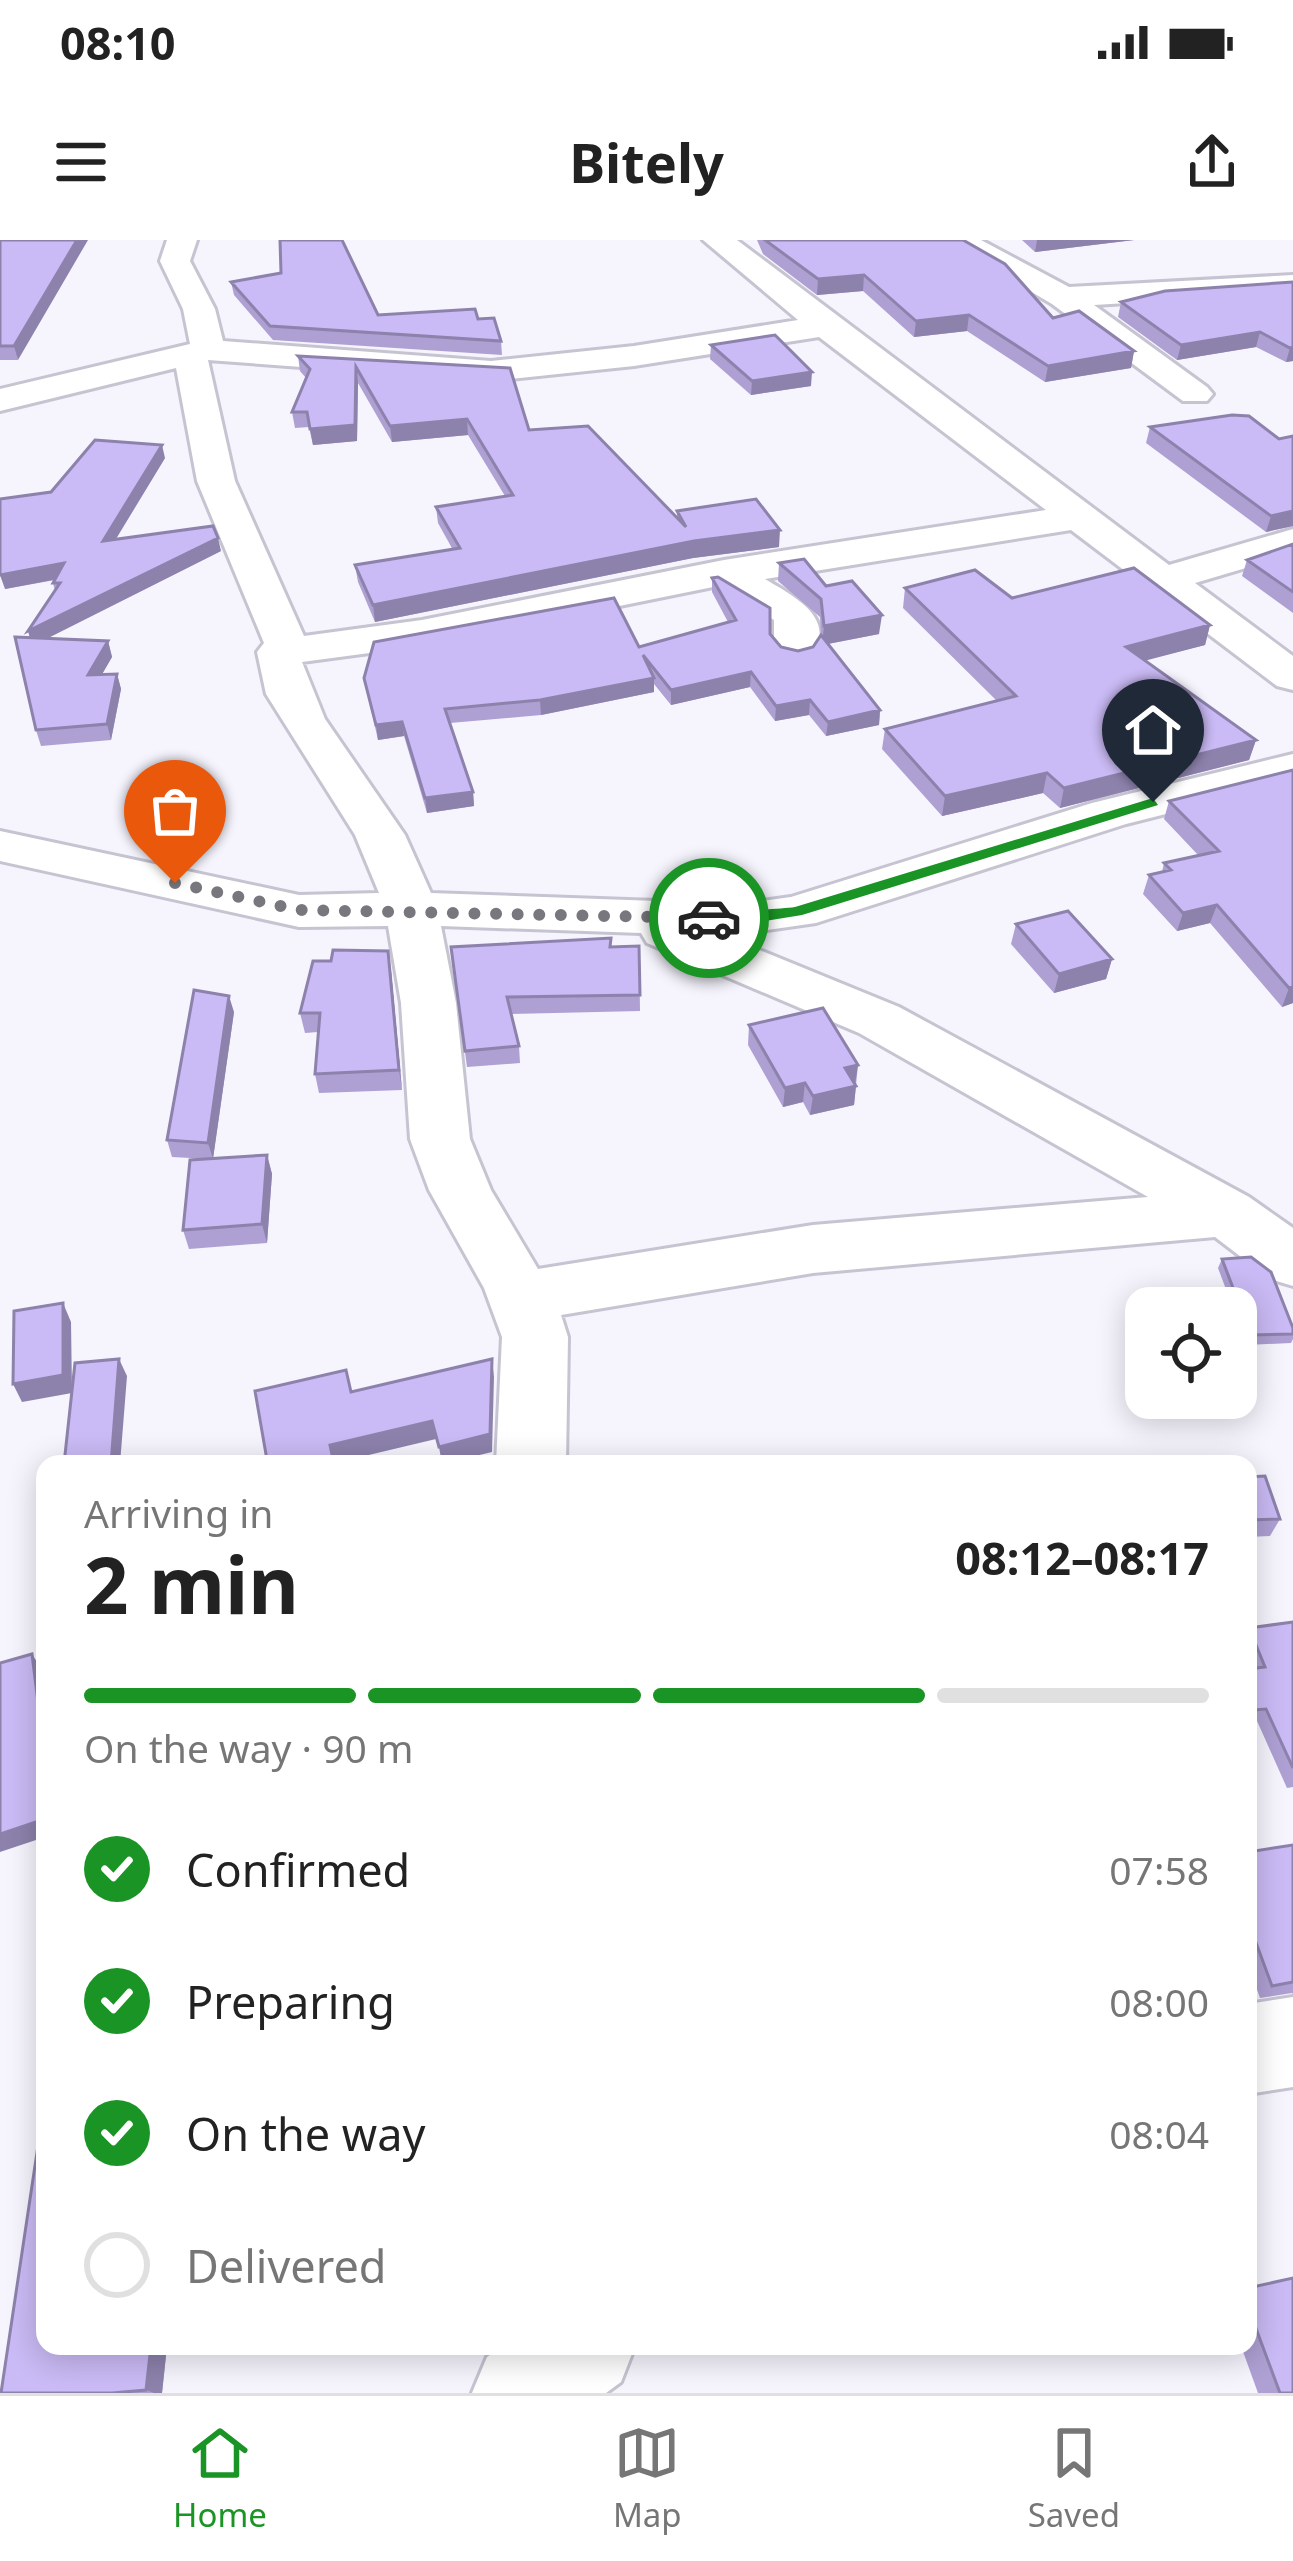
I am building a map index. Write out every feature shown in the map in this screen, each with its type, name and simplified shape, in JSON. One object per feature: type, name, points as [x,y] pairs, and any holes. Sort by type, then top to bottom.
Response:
[{"type":"street","points":[[182,240],[175,261],[199,309],[192,362],[216,481],[288,648]]},
{"type":"street","points":[[718,240],[1077,518],[1293,677]]},
{"type":"street","points":[[959,240],[1063,298],[1196,394]]},
{"type":"street","points":[[1063,298],[1293,284]]},
{"type":"street","points":[[0,400],[196,352],[491,371],[634,356],[825,326]]},
{"type":"street","points":[[531,1455],[535,1337],[476,1224],[440,1140],[431,1025],[413,909],[378,832],[316,744],[281,671],[279,652],[422,632],[724,572],[1077,518]]},
{"type":"street","points":[[1165,579],[1293,541]]},
{"type":"street","points":[[724,572],[795,615],[796,648]]},
{"type":"street","points":[[0,846],[299,910],[741,920],[797,911],[1109,813],[1293,768]]},
{"type":"street","points":[[623,914],[879,1020],[1227,1213],[1293,1262]]},
{"type":"street","points":[[518,1297],[813,1249],[1227,1213]]},
{"type":"street","points":[[1257,2048],[1293,2042]]},
{"type":"street","points":[[523,2393],[573,2355]]},
{"type":"building","points":[[0,240],[77,240],[14,346],[0,346]]},
{"type":"building","points":[[280,240],[342,240],[378,315],[475,309],[478,319],[494,318],[501,341],[270,326],[231,282],[281,273]]},
{"type":"building","points":[[765,240],[963,240],[1005,264],[1053,318],[1079,311],[1134,351],[1048,366],[969,315],[916,321],[864,275],[818,279]]},
{"type":"building","points":[[1293,282],[1290,348],[1260,332],[1181,345],[1121,302],[1165,291]]},
{"type":"building","points":[[775,335],[812,372],[752,381],[711,345]]},
{"type":"building","points":[[298,356],[510,368],[529,430],[588,426],[686,527],[677,511],[756,499],[780,530],[694,541],[373,605],[355,565],[460,548],[436,507],[513,495],[467,419],[390,426],[356,367],[355,425],[310,429],[307,412],[292,412],[310,369]]},
{"type":"building","points":[[1249,416],[1279,439],[1293,436],[1293,511],[1271,516],[1150,427]]},
{"type":"building","points":[[95,440],[162,445],[103,541],[213,526],[218,538],[28,631],[60,583],[53,583],[64,563],[0,575],[0,499],[51,492]]},
{"type":"building","points":[[1293,544],[1293,592],[1247,560]]},
{"type":"building","points":[[804,559],[826,586],[852,581],[882,615],[824,626],[821,599],[779,563]]},
{"type":"building","points":[[1134,568],[1210,625],[1126,647],[1256,740],[1064,788],[1047,773],[945,796],[885,729],[1016,696],[905,588],[975,570],[1012,598]]},
{"type":"building","points":[[718,577],[770,608],[770,634],[781,647],[798,651],[813,647],[821,635],[880,710],[828,722],[810,700],[776,706],[751,672],[671,690],[643,655],[654,678],[540,700],[445,709],[473,792],[425,798],[402,722],[376,725],[364,678],[374,642],[614,598],[639,647],[736,620],[712,578]]},
{"type":"building","points":[[15,637],[108,641],[88,675],[117,674],[107,724],[36,730]]},
{"type":"building","points":[[1293,770],[1293,987],[1289,988],[1217,905],[1183,913],[1149,875],[1171,870],[1164,863],[1219,851],[1169,801]]},
{"type":"building","points":[[1068,911],[1112,959],[1059,974],[1016,924]]},
{"type":"building","points":[[611,938],[610,947],[639,946],[640,995],[507,997],[519,1046],[465,1051],[451,947]]},
{"type":"building","points":[[333,950],[388,951],[399,1070],[315,1074],[320,1013],[300,1013],[313,961],[331,961]]},
{"type":"building","points":[[194,990],[229,996],[208,1143],[167,1140]]},
{"type":"building","points":[[823,1008],[858,1065],[845,1068],[856,1086],[813,1096],[805,1083],[785,1088],[749,1025]]},
{"type":"building","points":[[267,1155],[262,1224],[183,1230],[190,1160]]},
{"type":"building","points":[[1251,1257],[1271,1272],[1293,1334],[1257,1335],[1257,1287],[1233,1287],[1222,1259]]},
{"type":"building","points":[[63,1303],[63,1375],[13,1384],[14,1311]]},
{"type":"building","points":[[119,1359],[112,1455],[65,1455],[75,1363]]},
{"type":"building","points":[[492,1359],[490,1434],[439,1447],[432,1421],[330,1445],[332,1455],[266,1455],[255,1391],[346,1370],[351,1392]]},
{"type":"building","points":[[1257,1476],[1265,1476],[1280,1519],[1257,1520]]},
{"type":"building","points":[[1293,1622],[1293,1768],[1266,1709],[1257,1710],[1257,1668],[1265,1667],[1257,1648],[1257,1627]]},
{"type":"building","points":[[32,1654],[36,1822],[0,1834],[0,1663]]},
{"type":"building","points":[[1293,1845],[1293,1982],[1272,1986],[1257,1945],[1257,1851]]},
{"type":"building","points":[[36,2159],[36,2355],[150,2355],[146,2390],[1,2393]]},
{"type":"building","points":[[1293,2278],[1293,2393],[1280,2393],[1257,2331],[1257,2286]]},
{"type":"way so far","points":[[175,883],[299,910],[709,918]]},
{"type":"route","points":[[709,918],[741,920],[797,911],[1153,802]]}]
